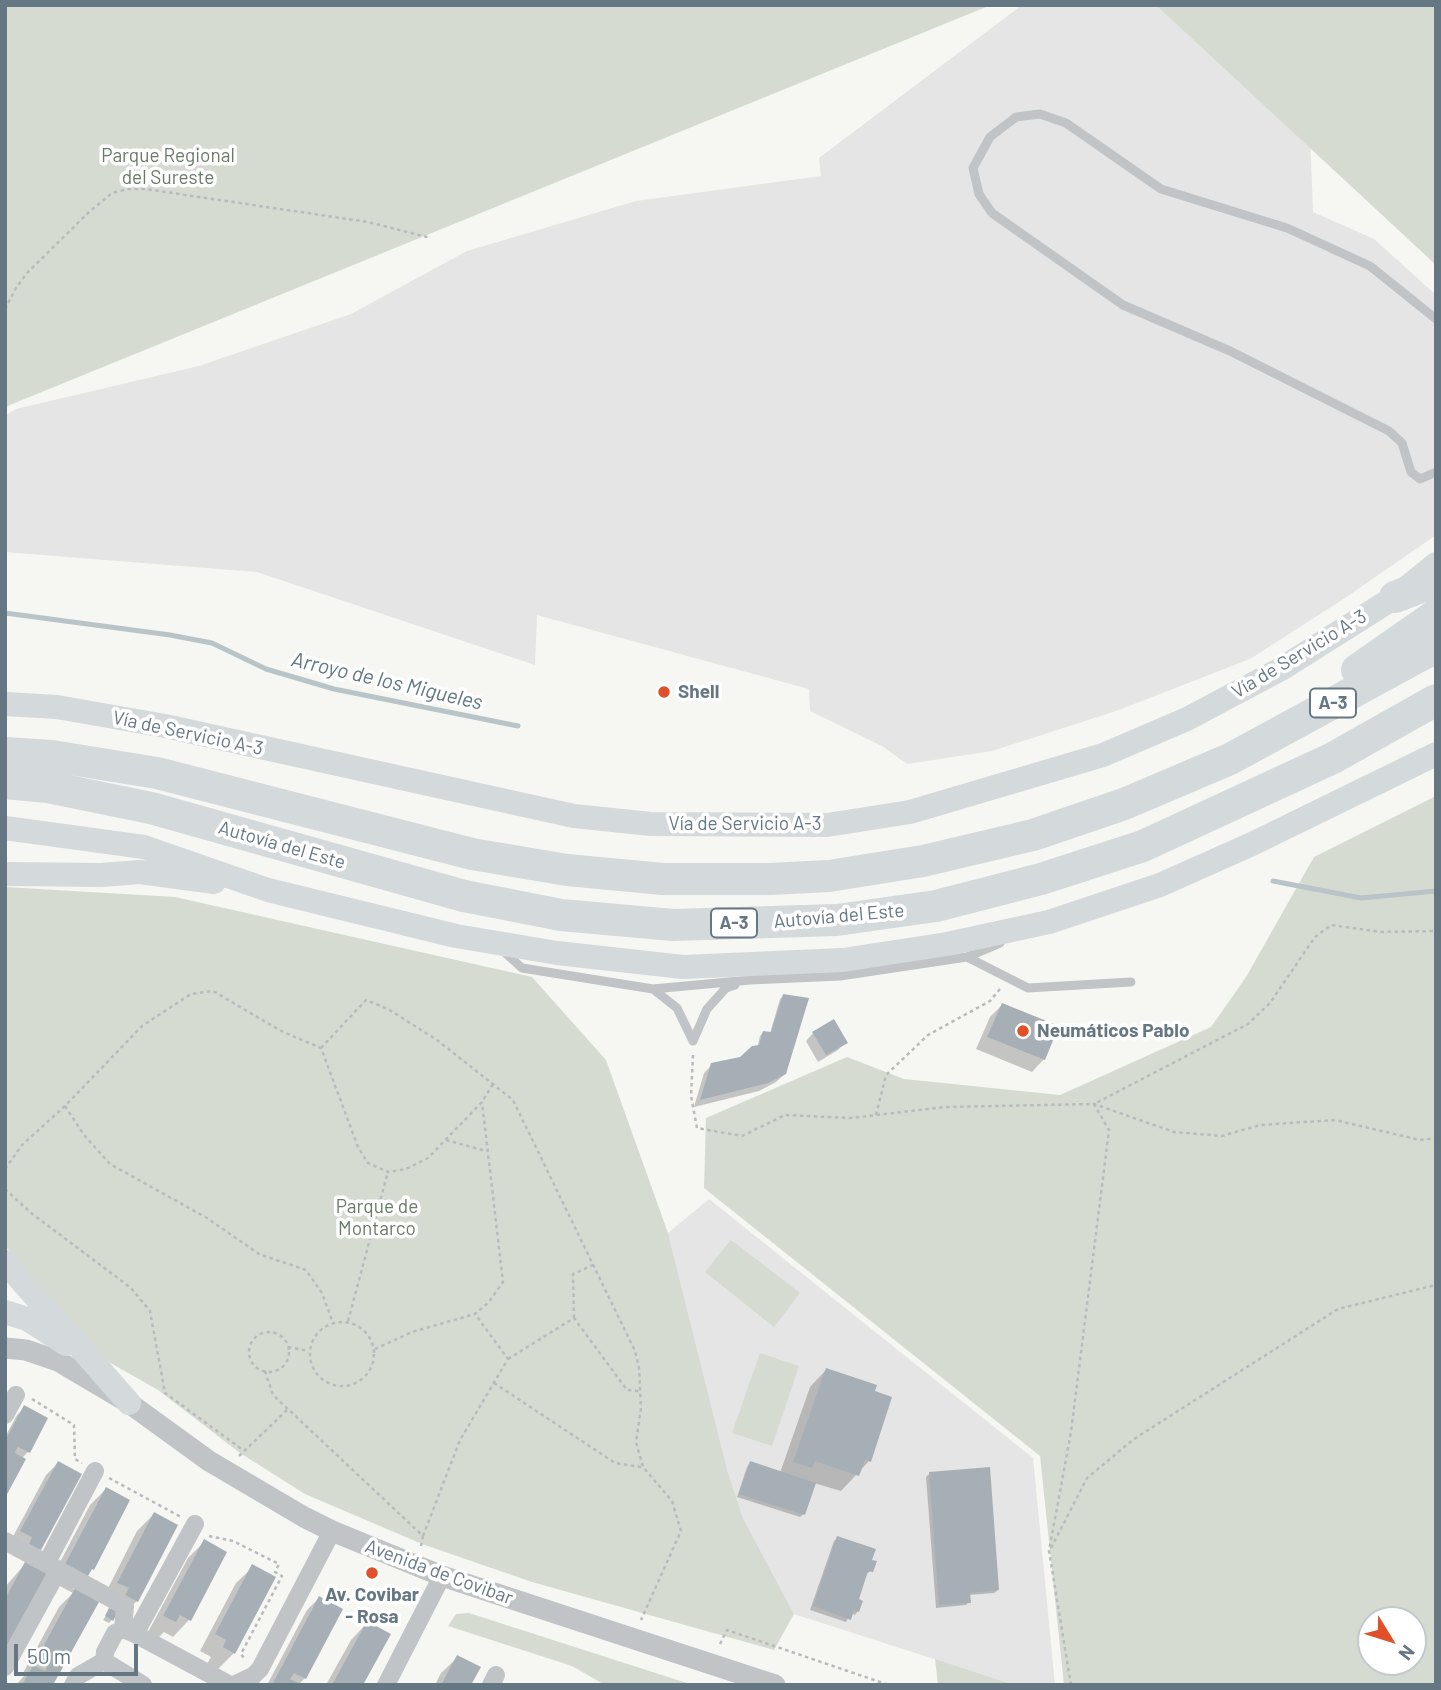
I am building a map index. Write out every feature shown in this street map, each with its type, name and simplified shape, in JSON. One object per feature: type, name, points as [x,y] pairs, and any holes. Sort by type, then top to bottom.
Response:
[{"type":"highway","points":[[1395,597],[1436,581]]},
{"type":"highway","points":[[1230,759],[1436,615]]},
{"type":"highway","name":"Autovía del Este","points":[[5,753],[52,757],[157,773],[472,854],[567,870],[663,879],[829,876],[923,861],[1033,835],[1124,804],[1230,759],[1436,647]]},
{"type":"highway","name":"Autovía del Este","points":[[5,783],[48,787],[151,808],[464,896],[561,915],[673,925],[837,920],[936,906],[1041,879],[1143,846],[1333,758],[1436,700]]},
{"type":"main road","name":"Vía de Servicio A-3","points":[[5,704],[57,707],[165,726],[574,817],[651,824],[827,825],[910,812],[1103,755],[1187,719],[1281,669],[1395,597],[1436,565]]},
{"type":"main road","points":[[5,828],[145,847],[268,890],[456,936],[557,953],[682,967],[844,960],[947,944],[1049,922],[1160,885],[1252,844],[1436,754]]},
{"type":"main road","points":[[5,874],[101,875],[140,872],[268,890]]},
{"type":"main road","name":"Avenida de Covibar","points":[[5,1262],[129,1403]]},
{"type":"main road","points":[[5,1312],[26,1319],[91,1359]]},
{"type":"street","name":"Avenida de Covibar","points":[[5,1348],[26,1350],[58,1362],[129,1403],[209,1461],[332,1531],[442,1576],[775,1685]]},
{"type":"street","points":[[5,1415],[16,1395]]},
{"type":"street","points":[[5,1667],[95,1471]]},
{"type":"street","points":[[129,1631],[195,1524]]},
{"type":"street","points":[[104,1661],[105,1652],[115,1633],[129,1631],[232,1685],[253,1680],[332,1531]]},
{"type":"street","points":[[8,1549],[53,1565],[125,1606],[129,1631]]},
{"type":"street","points":[[386,1685],[442,1576]]},
{"type":"street","points":[[73,1685],[78,1676],[104,1661]]},
{"type":"street","points":[[104,1661],[144,1685]]},
{"type":"lane","points":[[1436,319],[1370,266],[1287,228],[1161,189],[1066,123],[1040,114],[1016,117],[990,137],[973,168],[979,194],[992,212],[1122,305],[1230,351],[1389,431],[1402,443],[1411,472],[1420,479],[1436,472]]},
{"type":"lane","points":[[493,942],[522,968],[653,989],[750,980],[840,976],[967,957],[1049,922]]},
{"type":"lane","points":[[967,957],[1028,988],[1131,982]]},
{"type":"lane","points":[[693,1041],[707,1009],[726,988],[750,980]]},
{"type":"lane","points":[[653,989],[677,1008],[693,1041]]},
{"type":"path","points":[[5,309],[27,273],[89,212],[112,193],[128,189],[145,189],[368,222],[431,238]]},
{"type":"path","points":[[1094,1104],[1248,1024],[1269,1003],[1315,937],[1331,925],[1380,932],[1436,931]]},
{"type":"path","points":[[876,1115],[886,1075],[928,1035],[990,1001],[1010,979]]},
{"type":"path","points":[[5,1169],[22,1145],[142,1026],[191,994],[213,991],[281,1031],[321,1048],[358,1147],[368,1163],[388,1172],[406,1169],[428,1158],[482,1102],[493,1084]]},
{"type":"path","points":[[321,1048],[366,1000],[388,1009],[437,1040],[513,1100],[635,1351],[640,1391],[636,1442],[643,1467],[672,1501],[681,1531],[641,1620]]},
{"type":"path","points":[[693,1041],[691,1096],[697,1128],[742,1136],[785,1115],[851,1118],[945,1107],[1094,1104],[1174,1132],[1222,1136],[1260,1125],[1335,1120],[1420,1140],[1436,1138]]},
{"type":"path","points":[[374,1349],[412,1332],[475,1314],[489,1302],[503,1282],[482,1102]]},
{"type":"path","points":[[1071,1685],[1049,1551],[1071,1432],[1109,1130],[1094,1104]]},
{"type":"path","points":[[65,1105],[84,1135],[110,1164],[207,1218],[259,1254],[306,1270],[322,1293],[332,1323]]},
{"type":"path","points":[[446,1140],[488,1152]]},
{"type":"path","points":[[348,1322],[388,1172]]},
{"type":"path","points":[[5,1189],[32,1213],[131,1288],[149,1311],[164,1393],[243,1450]]},
{"type":"path","points":[[593,1265],[573,1274],[574,1318],[627,1390],[640,1391]]},
{"type":"path","points":[[1049,1551],[1087,1478],[1134,1439],[1338,1309],[1436,1285]]},
{"type":"path","points":[[475,1314],[508,1359]]},
{"type":"path","points":[[420,1548],[460,1440],[508,1359],[574,1318]]},
{"type":"path","points":[[348,1322],[365,1331],[371,1338],[374,1349],[371,1370],[353,1385],[342,1387],[327,1383],[318,1376],[312,1366],[310,1351],[318,1332],[332,1323],[348,1322]]},
{"type":"path","points":[[264,1333],[276,1334],[288,1347],[289,1354],[278,1369],[265,1371],[254,1365],[250,1359],[253,1340],[264,1333]]},
{"type":"path","points":[[288,1347],[310,1351]]},
{"type":"path","points":[[265,1371],[273,1395],[287,1410],[423,1536]]},
{"type":"path","points":[[494,1383],[615,1463],[643,1467]]},
{"type":"path","points":[[239,1456],[287,1410]]},
{"type":"path","points":[[220,1445],[225,1437]]},
{"type":"path","points":[[233,1541],[279,1564],[275,1572],[282,1576],[241,1654],[244,1658]]},
{"type":"path","points":[[720,1644],[727,1630],[890,1685]]},
{"type":"shaded area","points":[[1022,5],[1195,5],[1309,107],[1313,212],[1374,239],[1436,295],[1436,535],[1250,659],[1116,711],[992,751],[907,764],[882,746],[810,711],[809,689],[537,615],[535,665],[257,572],[5,552],[5,416],[16,409],[199,366],[351,314],[467,251],[636,201],[821,176],[819,158]]},
{"type":"shaded area","points":[[709,1199],[1033,1458],[1055,1685],[1015,1685],[794,1614],[743,1518],[727,1469],[668,1233]]},
{"type":"green space","name":"Parque Regional del Sureste","points":[[5,5],[991,5],[5,407]]},
{"type":"green space","points":[[1156,5],[1436,5],[1436,265]]},
{"type":"green space","points":[[1436,796],[1436,1685],[1064,1685],[1040,1456],[704,1188],[706,1118],[847,1057],[904,1079],[1060,1095],[1211,1027],[1246,977],[1314,857]]},
{"type":"green space","name":"Parque de Montarco","points":[[5,887],[175,897],[532,977],[606,1060],[668,1233],[727,1469],[743,1518],[794,1614],[774,1650],[532,1582],[422,1544],[305,1494],[240,1453],[158,1390],[100,1357],[5,1246]]},
{"type":"green space","points":[[731,1240],[800,1293],[774,1327],[705,1272]]},
{"type":"green space","points":[[760,1353],[799,1366],[772,1446],[732,1433]]},
{"type":"green space","points":[[469,1613],[693,1685],[605,1685],[572,1666],[448,1626],[456,1614]]},
{"type":"green space","points":[[935,1659],[1015,1685],[938,1685]]},
{"type":"building","points":[[783,994],[809,998],[786,1074],[768,1083],[700,1100],[711,1063],[740,1057],[752,1046],[759,1045],[763,1031],[771,1032]]},
{"type":"building","name":"Neumáticos Pablo","points":[[1002,1003],[1059,1026],[1045,1060],[987,1037]]},
{"type":"building","points":[[834,1019],[848,1043],[826,1055],[812,1032]]},
{"type":"building","points":[[826,1368],[877,1385],[875,1391],[892,1397],[871,1462],[865,1460],[859,1476],[815,1461],[812,1468],[793,1462]]},
{"type":"building","points":[[24,1405],[48,1418],[30,1453],[18,1447],[16,1450],[15,1453],[26,1459],[5,1498],[5,1441]]},
{"type":"building","points":[[58,1461],[82,1474],[41,1550],[29,1544],[32,1537],[20,1531]]},
{"type":"building","points":[[750,1461],[816,1483],[805,1515],[739,1494]]},
{"type":"building","points":[[990,1467],[999,1590],[970,1593],[971,1603],[939,1605],[929,1472]]},
{"type":"building","points":[[106,1487],[130,1500],[94,1570],[92,1569],[88,1576],[65,1564]]},
{"type":"building","points":[[154,1512],[178,1525],[138,1602],[125,1595],[129,1588],[117,1583]]},
{"type":"building","points":[[837,1536],[876,1549],[872,1560],[877,1561],[873,1572],[868,1571],[859,1599],[863,1601],[859,1612],[854,1610],[851,1620],[813,1606]]},
{"type":"building","points":[[204,1539],[227,1552],[191,1621],[180,1615],[176,1622],[163,1616]]},
{"type":"building","points":[[25,1562],[50,1575],[5,1657],[5,1599]]},
{"type":"building","points":[[252,1564],[276,1577],[235,1654],[223,1647],[226,1640],[215,1634]]},
{"type":"building","points":[[75,1588],[99,1602],[53,1685],[22,1685],[33,1665],[45,1671],[48,1665],[37,1658]]},
{"type":"building","points":[[319,1596],[343,1609],[306,1679],[294,1673],[290,1679],[301,1685],[272,1685]]},
{"type":"building","points":[[109,1608],[118,1612],[113,1621],[105,1616]]},
{"type":"building","points":[[367,1621],[391,1634],[363,1685],[332,1685]]},
{"type":"building","points":[[457,1655],[481,1667],[471,1685],[441,1685]]},
{"type":"waterway","name":"Arroyo de los Migueles","points":[[5,613],[212,643],[266,669],[334,689],[518,726]]},
{"type":"waterway","points":[[1273,881],[1361,898],[1436,891]]},
{"type":"place","name":"Shell","points":[[664,692]]},
{"type":"place","name":"Neumáticos Pablo","points":[[1023,1031]]},
{"type":"place","name":"Av. Covibar - Rosa","points":[[372,1573]]}]
